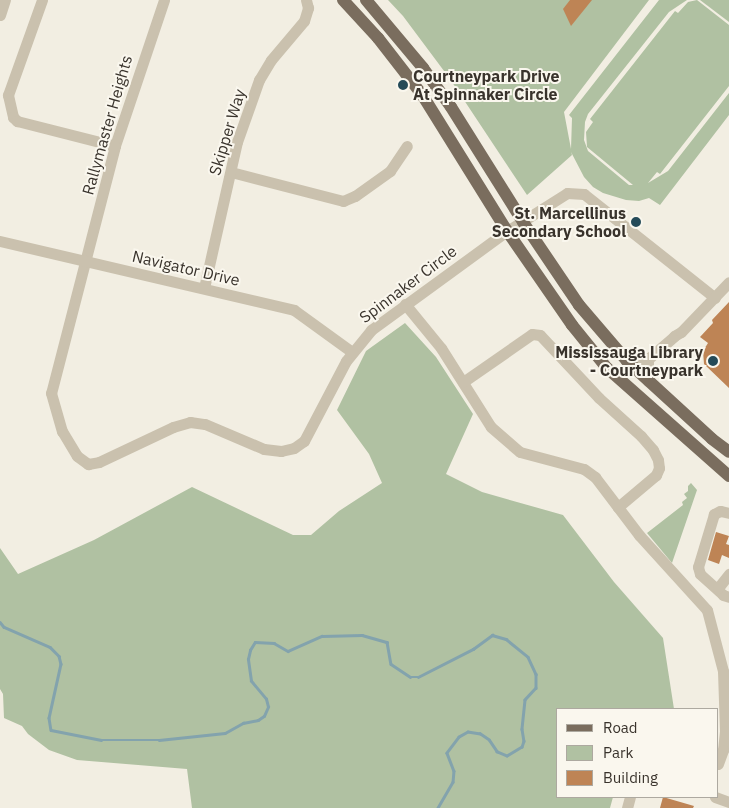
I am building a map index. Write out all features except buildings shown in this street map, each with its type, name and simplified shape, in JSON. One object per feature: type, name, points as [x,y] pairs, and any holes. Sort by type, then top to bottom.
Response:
[{"type":"main road","points":[[343,0],[378,38],[423,96],[507,231],[572,325],[607,368],[729,476]]},
{"type":"main road","points":[[366,0],[423,68],[522,222],[579,305],[627,361],[729,452]]},
{"type":"street","points":[[0,15],[5,0]]},
{"type":"street","points":[[42,0],[8,96],[13,117],[18,121],[114,146]]},
{"type":"street","name":"Rallymaster Heights","points":[[86,261],[114,146],[164,0]]},
{"type":"street","name":"Skipper Way","points":[[204,288],[237,142],[259,80],[271,60],[304,21],[308,8],[306,0]]},
{"type":"street","points":[[231,172],[343,200],[355,196],[390,171],[407,146]]},
{"type":"street","name":"Spinnaker Circle","points":[[86,261],[51,393],[62,431],[77,456],[88,464],[99,462],[173,427],[190,422],[204,424],[264,449],[282,451],[294,448],[304,441],[352,352],[371,330],[507,231],[567,193],[584,194],[715,298]]},
{"type":"street","name":"Navigator Drive","points":[[0,241],[294,310],[352,352]]},
{"type":"street","points":[[627,361],[648,360],[681,332],[729,282]]},
{"type":"street","points":[[405,304],[441,348],[491,427],[520,452],[584,469],[595,477],[639,535],[707,610],[723,671],[726,753]]},
{"type":"street","points":[[463,382],[532,334],[540,335],[598,398],[641,436],[653,450],[658,460],[660,468],[656,475],[618,507]]},
{"type":"street","points":[[648,360],[648,381]]},
{"type":"street","points":[[729,513],[720,511],[714,514],[698,567],[700,574],[726,581],[723,595],[729,597]]},
{"type":"green space","points":[[388,0],[649,0],[564,112],[571,149],[572,118],[569,115],[659,0],[687,0],[669,12],[588,114],[585,122],[584,140],[588,151],[629,185],[633,185],[587,147],[586,132],[593,122],[590,119],[675,11],[678,13],[688,2],[697,0],[729,25],[729,86],[660,174],[657,172],[648,183],[668,171],[729,93],[729,115],[660,205],[649,198],[639,201],[626,200],[603,193],[593,187],[584,177],[571,152],[572,155],[527,195],[450,79],[403,16]]},
{"type":"green space","points":[[700,0],[729,0],[729,22]]},
{"type":"green space","points":[[405,323],[436,357],[473,414],[446,474],[482,492],[563,515],[614,582],[663,638],[674,708],[556,708],[556,798],[613,798],[610,808],[192,808],[187,769],[77,760],[49,750],[28,734],[22,726],[4,718],[3,694],[0,689],[0,548],[18,574],[94,540],[192,487],[293,535],[311,535],[339,511],[382,483],[369,454],[337,410],[366,351]]},
{"type":"green space","points":[[691,483],[697,490],[672,563],[647,533],[683,505],[682,502],[687,498],[684,494],[688,491],[688,486]]},
{"type":"waterway","points":[[0,622],[4,627],[50,647],[59,656],[61,664],[49,718],[51,730],[101,740],[159,740],[225,733],[243,723],[258,720],[264,716],[268,707],[266,699],[251,681],[248,659],[250,650],[255,642],[274,643],[288,651],[322,636],[362,635],[387,642],[391,664],[410,677],[418,677],[473,649],[492,635],[506,639],[528,657],[536,674],[536,688],[525,700],[522,729],[524,741],[522,747],[507,756],[497,752],[489,740],[480,734],[468,732],[459,737],[447,753],[454,771],[453,782],[438,808]]},
{"type":"place","name":"Courtneypark Drive At Spinnaker Circle","points":[[403,85]]},
{"type":"place","name":"St. Marcellinus Secondary School","points":[[636,222]]},
{"type":"place","name":"Mississauga Library - Courtneypark","points":[[713,361]]}]
